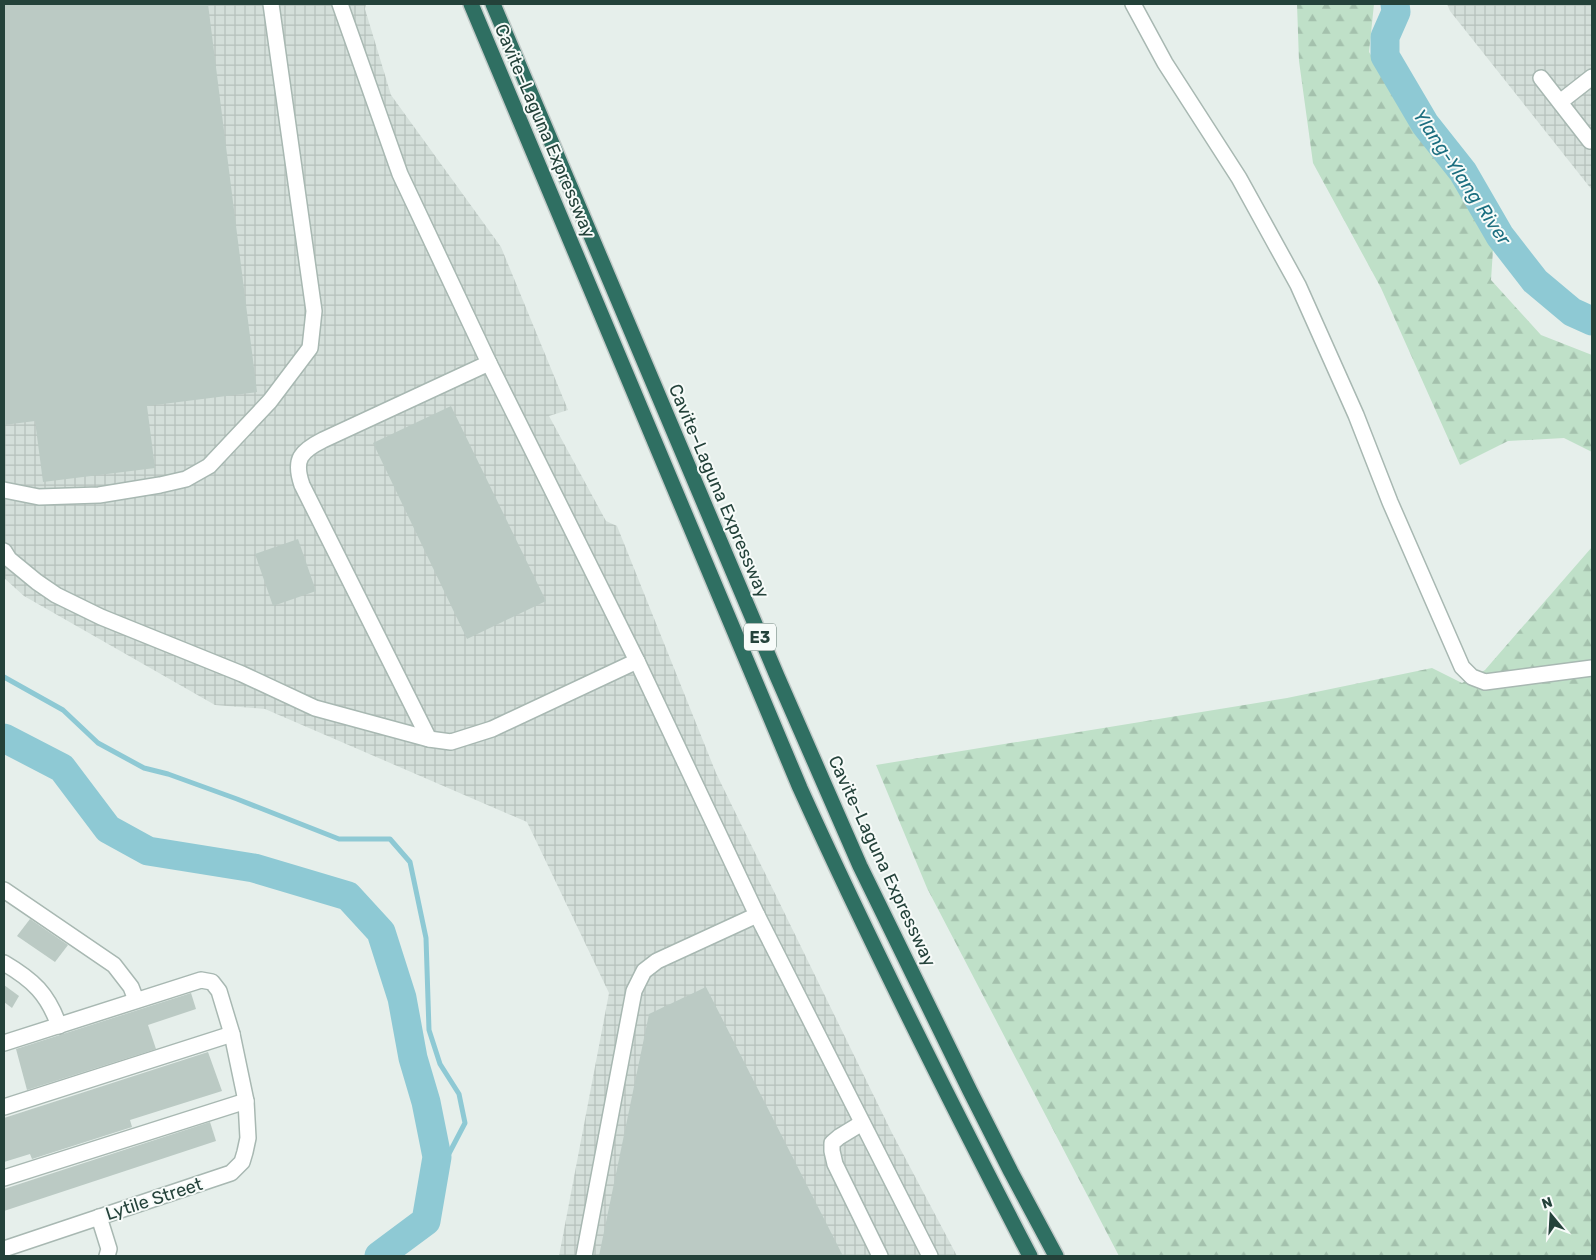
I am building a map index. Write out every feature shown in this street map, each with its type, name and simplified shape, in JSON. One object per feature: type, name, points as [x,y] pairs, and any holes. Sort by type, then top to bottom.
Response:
[{"type":"highway","name":"Cavite–Laguna Expressway","points":[[471,4],[800,788],[920,1043],[1030,1256]]},
{"type":"highway","name":"Cavite–Laguna Expressway","points":[[493,4],[777,676],[860,866],[974,1099],[1056,1256]]},
{"type":"street","points":[[4,490],[39,497],[99,495],[186,479],[209,466],[270,401],[310,348],[314,311],[271,4]]},
{"type":"street","points":[[340,4],[400,174],[757,914],[930,1256]]},
{"type":"street","points":[[1133,4],[1165,63],[1239,178],[1298,285],[1356,415],[1390,502],[1462,668],[1472,677],[1486,682],[1592,668]]},
{"type":"street","points":[[1560,102],[1592,77]]},
{"type":"street","points":[[1541,78],[1590,141]]},
{"type":"street","points":[[429,740],[302,485],[299,476],[299,461],[302,453],[311,446],[490,363]]},
{"type":"street","points":[[4,552],[9,559],[56,595],[101,617],[242,674],[315,708],[429,740],[451,742],[492,729],[636,661]]},
{"type":"street","points":[[4,890],[114,965],[131,987],[136,1000],[4,1043]]},
{"type":"street","points":[[584,1256],[634,991],[637,984],[644,971],[657,961],[757,914]]},
{"type":"street","points":[[4,963],[38,988],[49,1001],[59,1026]]},
{"type":"street","name":"Lytile Street","points":[[4,1249],[231,1174],[242,1162],[248,1138],[246,1101],[232,1034],[219,991],[212,982],[201,980],[136,1000]]},
{"type":"street","points":[[4,1107],[232,1034]]},
{"type":"street","points":[[4,1178],[246,1101]]},
{"type":"street","points":[[862,1123],[832,1143],[832,1151],[835,1164],[880,1256]]},
{"type":"street","points":[[99,1218],[109,1249],[107,1256]]},
{"type":"shaded area","points":[[4,4],[366,4],[365,9],[391,95],[501,247],[568,410],[549,416],[606,521],[617,526],[716,773],[892,1133],[957,1256],[559,1256],[609,993],[527,822],[265,709],[215,705],[24,596],[4,578]]},
{"type":"shaded area","points":[[1447,4],[1592,4],[1592,190],[1450,11]]},
{"type":"green space","points":[[1297,4],[1374,4],[1369,52],[1418,132],[1459,187],[1482,223],[1493,250],[1491,280],[1541,335],[1592,355],[1592,452],[1564,438],[1508,441],[1460,465],[1381,288],[1313,163],[1299,61]]},
{"type":"green space","points":[[1592,547],[1592,1256],[1119,1256],[927,888],[876,765],[1287,698],[1432,668],[1462,683],[1485,670]]},
{"type":"building","points":[[4,4],[208,4],[257,392],[147,406],[155,468],[43,482],[35,421],[4,425]]},
{"type":"building","points":[[451,406],[546,601],[467,639],[373,443]]},
{"type":"building","points":[[298,539],[316,591],[273,606],[255,554]]},
{"type":"building","points":[[30,919],[68,945],[55,962],[17,936]]},
{"type":"building","points":[[4,985],[19,996],[12,1008],[4,1002]]},
{"type":"building","points":[[706,987],[843,1256],[599,1256],[649,1014]]},
{"type":"building","points":[[191,993],[196,1009],[148,1025],[156,1049],[27,1090],[16,1049]]},
{"type":"building","points":[[208,1052],[222,1091],[130,1120],[132,1127],[32,1159],[30,1154],[4,1162],[4,1118]]},
{"type":"building","points":[[210,1122],[216,1141],[4,1211],[4,1189]]},
{"type":"waterway","name":"Ylang-Ylang River","points":[[1395,4],[1396,12],[1385,37],[1385,56],[1425,124],[1463,172],[1500,236],[1535,281],[1572,312],[1592,321]]},
{"type":"waterway","points":[[4,677],[63,710],[98,743],[144,768],[168,774],[237,799],[339,839],[390,839],[410,862],[426,938],[429,1030],[440,1064],[459,1094],[465,1123],[431,1188]]},
{"type":"waterway","points":[[4,738],[62,768],[108,829],[148,851],[254,868],[348,896],[381,932],[402,998],[413,1058],[426,1102],[437,1157],[426,1221],[379,1256]]}]
